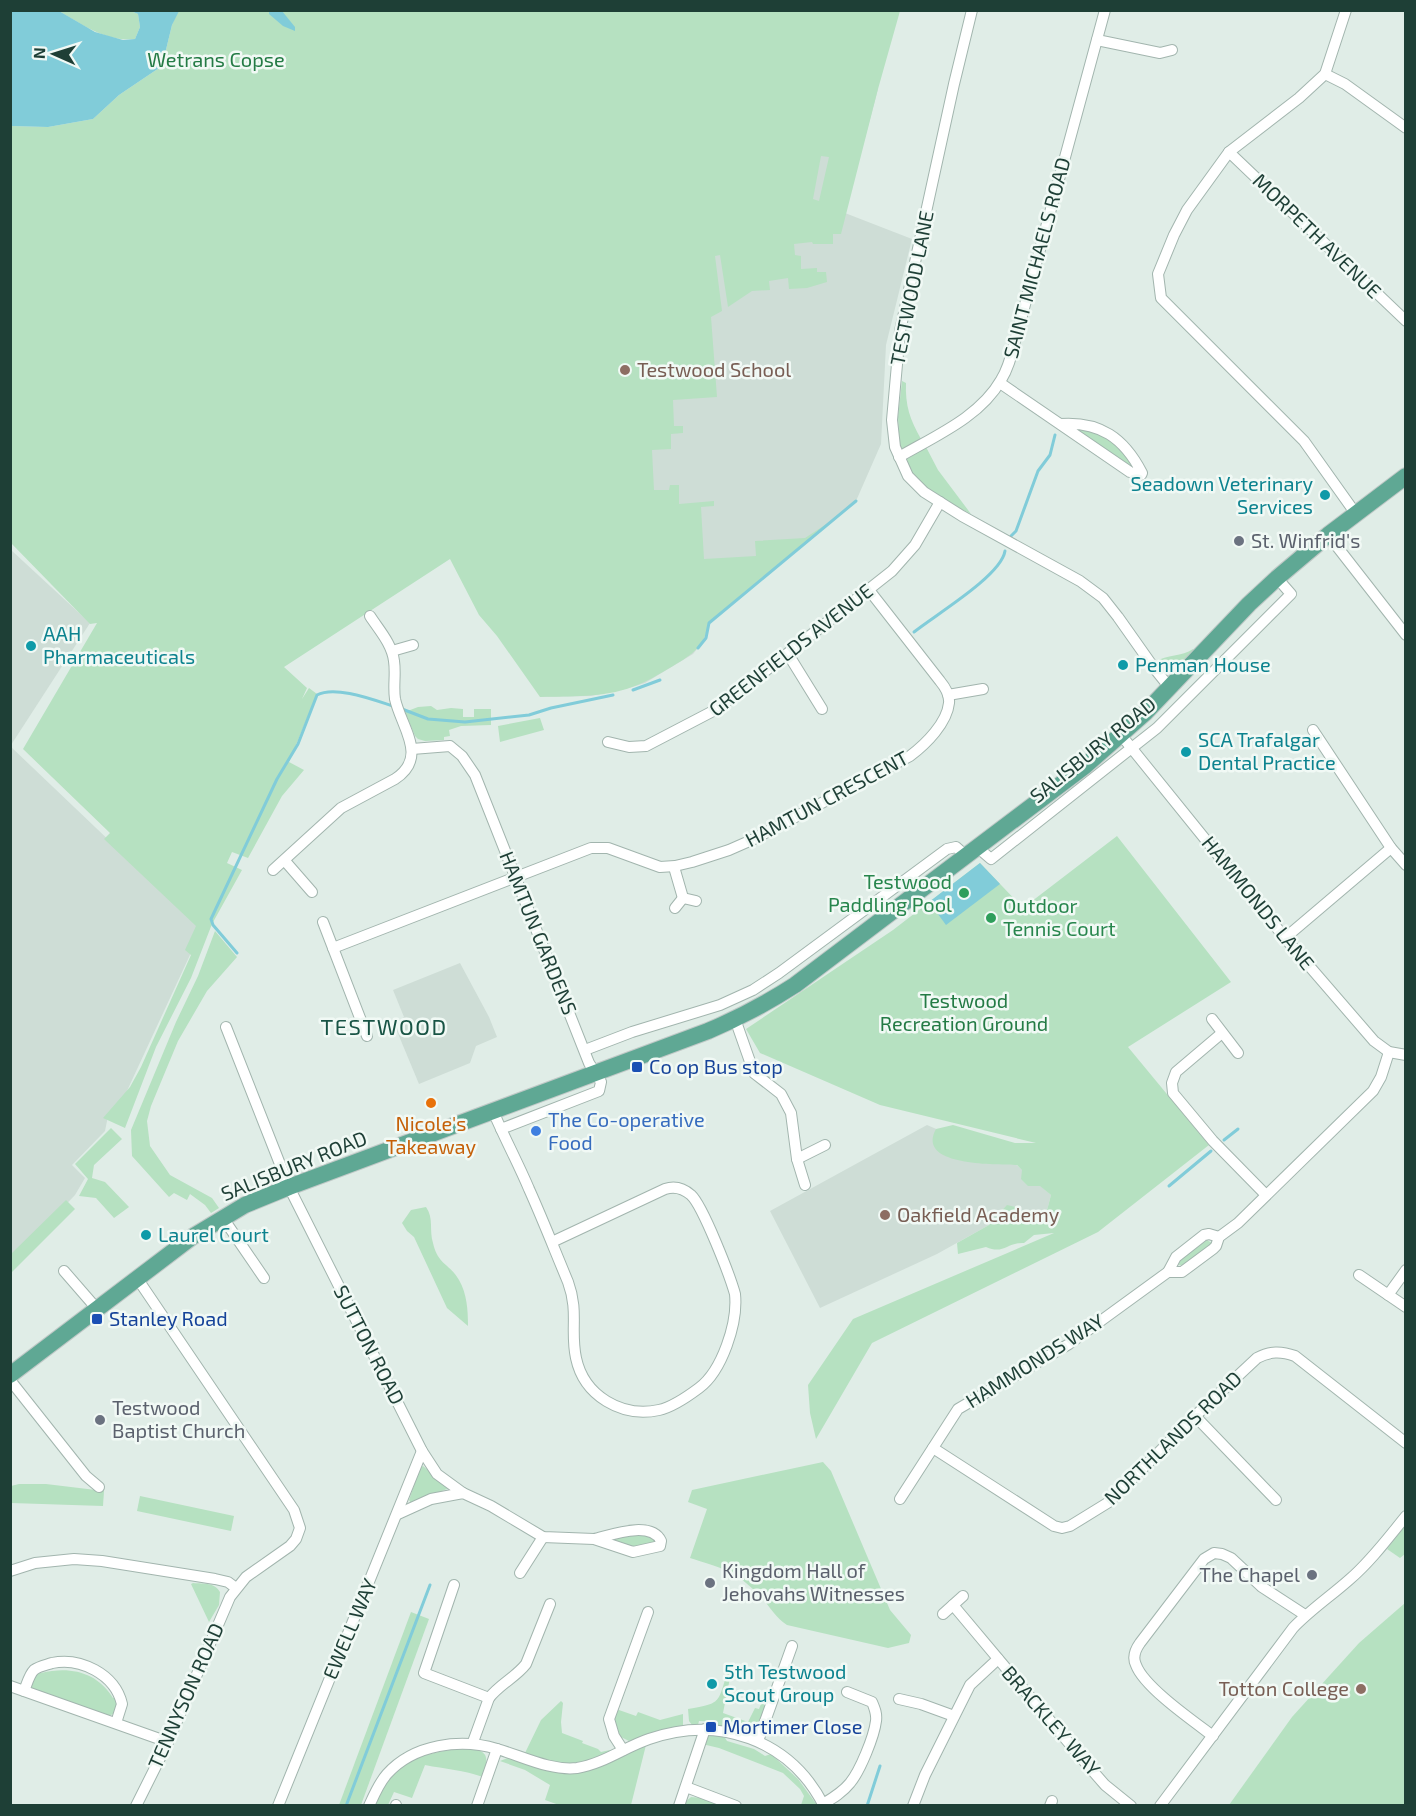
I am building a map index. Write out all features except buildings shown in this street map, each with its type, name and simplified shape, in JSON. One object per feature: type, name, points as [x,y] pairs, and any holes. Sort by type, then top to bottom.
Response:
[{"type":"main road","name":"SALISBURY ROAD","points":[[10,1375],[192,1237],[245,1205],[735,1019],[795,985],[1078,771],[1121,735],[1170,688],[1249,603],[1276,578],[1406,476]]},
{"type":"street","name":"TESTWOOD LANE","points":[[972,10],[951,94],[900,331],[892,420],[894,443],[913,481],[924,492],[1094,590],[1111,607],[1170,688]]},
{"type":"street","name":"SAINT MICHAELS ROAD","points":[[899,457],[969,415],[1000,382],[1014,345],[1105,10]]},
{"type":"street","points":[[1346,10],[1325,74],[1299,98],[1229,152],[1187,210],[1158,274],[1161,298],[1304,441],[1356,514]]},
{"type":"street","points":[[1097,40],[1160,53],[1172,50]]},
{"type":"street","points":[[1325,74],[1345,84],[1406,128]]},
{"type":"street","name":"MORPETH AVENUE","points":[[1229,152],[1406,321]]},
{"type":"street","points":[[1000,382],[1060,424],[1130,472],[1141,475],[1138,465],[1122,443],[1112,436],[1102,430],[1079,423],[1060,424]]},
{"type":"street","name":"GREENFIELDS AVENUE","points":[[608,742],[636,747],[659,741],[717,709],[892,571],[909,553],[940,502]]},
{"type":"street","points":[[1328,535],[1406,635]]},
{"type":"street","name":"SALISBURY ROAD","points":[[585,1050],[736,999],[779,973],[947,849],[956,847],[991,859],[1157,728],[1291,594],[1276,578]]},
{"type":"street","points":[[869,590],[940,681],[948,695],[983,689]]},
{"type":"street","points":[[273,870],[341,808],[401,776],[409,766],[412,748],[395,700],[392,651],[370,616]]},
{"type":"street","points":[[392,651],[413,645]]},
{"type":"street","points":[[788,654],[822,709]]},
{"type":"street","name":"HAMTUN CRESCENT","points":[[333,948],[596,847],[615,850],[654,866],[674,867],[714,855],[754,839],[904,759],[921,747],[938,726],[947,708],[948,695]]},
{"type":"street","points":[[1313,730],[1391,848],[1406,865]]},
{"type":"street","name":"HAMMONDS LANE","points":[[1121,735],[1286,938],[1374,1041],[1389,1052]]},
{"type":"street","name":"HAMTUN GARDENS","points":[[412,748],[446,746],[454,748],[469,764],[595,1073]]},
{"type":"street","points":[[1286,938],[1391,848]]},
{"type":"street","points":[[285,861],[312,892]]},
{"type":"street","points":[[674,867],[683,898]]},
{"type":"street","points":[[683,898],[696,901]]},
{"type":"street","points":[[675,908],[683,898]]},
{"type":"street","points":[[323,922],[367,1036]]},
{"type":"street","points":[[735,1019],[754,1073],[781,1094],[791,1113],[797,1159],[805,1185]]},
{"type":"street","points":[[1212,1020],[1238,1053]]},
{"type":"street","name":"SUTTON ROAD","points":[[226,1027],[288,1187],[422,1451],[437,1474],[464,1493],[543,1537]]},
{"type":"street","points":[[1222,1033],[1176,1072],[1172,1083],[1173,1093],[1213,1141],[1266,1196]]},
{"type":"street","points":[[1389,1052],[1406,1055]]},
{"type":"street","name":"HAMMONDS WAY","points":[[1168,1272],[1182,1272],[1216,1246],[1218,1237],[1238,1223],[1373,1091],[1381,1077],[1389,1052]]},
{"type":"street","points":[[501,1129],[599,1091],[601,1082],[595,1073]]},
{"type":"street","points":[[493,1111],[530,1190],[574,1299],[574,1349],[579,1370],[586,1382],[603,1400],[622,1409],[658,1410],[671,1406],[690,1394],[713,1375],[720,1362],[732,1324],[735,1294],[701,1209],[690,1195],[680,1189],[665,1189],[552,1242]]},
{"type":"street","points":[[797,1159],[825,1144]]},
{"type":"street","points":[[223,1218],[264,1278]]},
{"type":"street","name":"HAMMONDS WAY","points":[[900,1499],[953,1416],[965,1404],[1069,1344],[1168,1272],[1176,1257],[1204,1235],[1218,1237]]},
{"type":"street","points":[[1388,1295],[1406,1270]]},
{"type":"street","points":[[64,1271],[96,1309]]},
{"type":"street","points":[[1359,1275],[1406,1307]]},
{"type":"street","points":[[10,1571],[50,1561],[87,1560],[215,1579],[228,1582],[236,1588],[246,1577],[290,1546],[299,1534],[299,1520],[137,1278]]},
{"type":"street","name":"NORTHLANDS ROAD","points":[[933,1448],[1054,1526],[1062,1528],[1070,1526],[1109,1502],[1257,1358],[1266,1353],[1285,1352],[1295,1356],[1406,1443]]},
{"type":"street","points":[[10,1380],[86,1476],[99,1487]]},
{"type":"street","points":[[1195,1416],[1276,1500]]},
{"type":"street","name":"EWELL WAY","points":[[278,1806],[422,1451]]},
{"type":"street","points":[[398,1514],[431,1499],[464,1493]]},
{"type":"street","points":[[1160,1806],[1293,1628],[1350,1580],[1406,1516]]},
{"type":"street","points":[[520,1573],[543,1537],[594,1539],[635,1529],[656,1534],[662,1541],[660,1546],[633,1552],[594,1539]]},
{"type":"street","points":[[1213,1736],[1162,1698],[1139,1672],[1134,1658],[1135,1650],[1204,1559],[1215,1553],[1231,1558],[1262,1587],[1305,1616]]},
{"type":"street","points":[[454,1585],[424,1673],[489,1698]]},
{"type":"street","name":"TENNYSON ROAD","points":[[136,1806],[168,1742],[219,1619],[236,1588]]},
{"type":"street","points":[[943,1614],[963,1596]]},
{"type":"street","points":[[473,1742],[489,1698],[495,1690],[521,1671],[526,1664],[550,1604]]},
{"type":"street","name":"BRACKLEY WAY","points":[[953,1605],[1098,1777],[1131,1806]]},
{"type":"street","points":[[623,1750],[614,1736],[609,1719],[648,1612]]},
{"type":"street","points":[[758,1741],[792,1646]]},
{"type":"street","name":"BRACKLEY WAY","points":[[913,1806],[924,1774],[970,1685],[998,1659]]},
{"type":"street","points":[[24,1691],[32,1672],[41,1666],[65,1662],[84,1665],[100,1674],[115,1688],[122,1704],[116,1723]]},
{"type":"street","points":[[10,1686],[168,1742]]},
{"type":"street","points":[[369,1806],[387,1774],[418,1752],[438,1746],[473,1742],[541,1764],[577,1768],[592,1764],[648,1739],[687,1730],[705,1729],[721,1730],[758,1741],[792,1764],[809,1782],[824,1805],[850,1783],[861,1766],[876,1724],[876,1713],[872,1702],[847,1692]]},
{"type":"street","points":[[899,1698],[954,1716]]},
{"type":"street","points":[[679,1806],[705,1729]]},
{"type":"street","points":[[477,1806],[497,1749]]},
{"type":"street","points":[[686,1787],[736,1806]]},
{"type":"shaded area","points":[[878,89],[845,213],[912,239],[886,345],[881,444],[856,501],[709,622],[706,638],[693,654],[645,683],[629,688],[591,696],[540,697],[666,155]]},
{"type":"shaded area","points":[[11,550],[90,623],[11,745]]},
{"type":"shaded area","points":[[10,746],[202,929],[126,1093],[108,1116],[105,1131],[72,1165],[85,1178],[75,1195],[50,1221],[10,1255]]},
{"type":"shaded area","points":[[460,963],[497,1037],[476,1046],[470,1063],[419,1084],[394,1024],[404,1017],[393,990]]},
{"type":"shaded area","name":"Oakfield Academy","points":[[927,1125],[1013,1162],[1051,1195],[1045,1218],[1023,1223],[1016,1207],[1007,1206],[989,1225],[937,1254],[820,1308],[770,1211]]},
{"type":"green space","points":[[59,11],[131,11],[138,14],[140,27],[135,39],[114,38],[86,27]]},
{"type":"green space","name":"Wetrans Copse","points":[[178,11],[900,11],[841,234],[833,234],[833,244],[813,244],[812,242],[794,244],[795,255],[801,256],[801,269],[817,268],[817,272],[826,272],[827,282],[807,288],[789,289],[788,278],[769,281],[770,290],[752,291],[728,307],[720,255],[715,256],[722,311],[711,317],[717,397],[673,400],[674,426],[683,426],[683,433],[671,434],[671,449],[652,450],[654,490],[669,490],[670,485],[679,485],[679,504],[714,501],[714,506],[701,507],[704,559],[756,556],[755,541],[805,538],[828,523],[709,622],[704,638],[697,649],[680,662],[648,680],[621,691],[586,696],[540,697],[497,636],[479,615],[450,559],[284,667],[307,688],[302,699],[309,688],[317,694],[289,762],[304,770],[282,796],[248,858],[232,852],[227,863],[242,870],[212,924],[191,978],[156,1047],[125,1128],[103,1118],[130,1087],[141,1067],[191,955],[185,950],[196,926],[104,839],[110,833],[23,749],[97,623],[90,624],[11,543],[10,126],[48,127],[93,119],[119,95],[162,66],[172,25]],"holes":[[[821,156],[829,157],[819,201],[813,199]]]},
{"type":"green space","points":[[902,381],[906,383],[909,412],[921,439],[904,449],[900,447],[898,417]]},
{"type":"green space","points":[[1081,427],[1118,443],[1134,466],[1133,468],[1075,430]]},
{"type":"green space","points":[[926,447],[938,470],[971,514],[932,493],[915,478],[907,459]]},
{"type":"green space","points":[[1193,649],[1195,652],[1178,670],[1163,670],[1155,662],[1184,653]]},
{"type":"green space","points":[[431,706],[437,710],[463,709],[463,717],[474,717],[474,709],[491,709],[491,725],[461,726],[449,730],[450,736],[444,737],[444,740],[418,739],[405,712],[418,707]]},
{"type":"green space","points":[[540,718],[544,730],[500,742],[498,726]]},
{"type":"green space","name":"Testwood Recreation Ground","points":[[1117,836],[1231,982],[1128,1047],[1209,1145],[1098,1232],[872,1343],[816,1439],[810,1413],[808,1385],[853,1319],[1054,1233],[1034,1235],[1024,1243],[997,1250],[986,1247],[958,1254],[957,1243],[989,1225],[1007,1205],[1016,1207],[1023,1223],[1045,1218],[1051,1195],[1040,1186],[1028,1186],[1021,1179],[1022,1170],[1017,1165],[977,1163],[947,1157],[937,1151],[933,1141],[936,1129],[953,1125],[1015,1143],[1036,1143],[880,1105],[760,1053],[746,1029],[893,930],[980,863],[1023,908]]},
{"type":"green space","points":[[215,931],[237,957],[207,991],[178,1041],[147,1121],[150,1146],[170,1175],[212,1198],[219,1208],[211,1213],[205,1205],[190,1194],[187,1200],[174,1193],[169,1197],[132,1156],[131,1130],[176,1022],[198,976]]},
{"type":"green space","points":[[111,1128],[122,1139],[94,1165],[92,1178],[105,1182],[129,1207],[114,1218],[96,1198],[79,1196],[88,1179],[75,1164]]},
{"type":"green space","points":[[66,1200],[75,1209],[11,1273],[11,1254]]},
{"type":"green space","points":[[426,1207],[430,1215],[435,1250],[455,1274],[464,1291],[468,1326],[447,1308],[414,1237],[402,1223],[411,1210]]},
{"type":"green space","points":[[1207,1240],[1212,1243],[1184,1266],[1179,1265],[1180,1260]]},
{"type":"green space","points":[[823,1462],[831,1471],[890,1610],[911,1635],[909,1643],[888,1648],[787,1625],[759,1595],[735,1575],[690,1558],[707,1509],[688,1502],[692,1490]]},
{"type":"green space","points":[[423,1466],[447,1489],[411,1503],[409,1500],[420,1468]]},
{"type":"green space","points":[[46,1484],[104,1491],[103,1506],[11,1503],[11,1486]]},
{"type":"green space","points":[[140,1496],[234,1516],[231,1531],[137,1511]]},
{"type":"green space","points":[[1405,1526],[1405,1554],[1400,1558],[1387,1549]]},
{"type":"green space","points":[[636,1533],[656,1539],[657,1542],[636,1548],[611,1542],[610,1539]]},
{"type":"green space","points":[[191,1584],[212,1585],[220,1592],[219,1605],[209,1622]]},
{"type":"green space","name":"Totton College","points":[[1405,1603],[1405,1805],[1229,1805],[1292,1717],[1359,1643]]},
{"type":"green space","points":[[411,1612],[429,1619],[361,1805],[339,1805]]},
{"type":"green space","points":[[40,1669],[41,1673],[62,1670],[91,1677],[107,1689],[113,1698],[116,1697],[119,1702],[115,1713],[109,1716],[32,1688],[30,1684]]},
{"type":"green space","points":[[728,1671],[731,1673],[723,1713],[748,1722],[755,1708],[759,1709],[765,1694],[768,1695],[764,1705],[767,1708],[763,1720],[753,1732],[717,1727],[718,1722],[699,1721],[698,1725],[692,1725],[689,1721],[688,1709],[707,1705],[717,1700]]},
{"type":"green space","points":[[561,1701],[563,1703],[562,1733],[583,1741],[582,1743],[601,1752],[610,1750],[608,1753],[585,1761],[566,1763],[525,1753],[541,1720]]},
{"type":"green space","points":[[619,1710],[636,1716],[638,1712],[660,1720],[683,1714],[683,1726],[629,1741],[621,1737],[613,1727],[615,1711]]},
{"type":"green space","points":[[709,1735],[724,1736],[727,1741],[754,1749],[765,1756],[771,1754],[798,1779],[817,1805],[801,1805],[804,1796],[783,1773],[719,1748],[702,1744]]},
{"type":"green space","points":[[646,1745],[631,1805],[559,1805],[545,1800],[550,1785],[525,1770],[500,1761],[510,1757],[559,1772]]},
{"type":"green space","points":[[465,1748],[479,1750],[485,1755],[486,1764],[483,1777],[425,1765],[412,1798],[394,1792],[388,1805],[373,1806],[391,1778],[410,1762],[433,1753]]},
{"type":"green space","points":[[691,1797],[702,1798],[722,1805],[683,1804]]},
{"type":"water","points":[[10,11],[59,11],[95,32],[123,40],[135,39],[140,27],[138,14],[131,11],[179,11],[172,25],[162,66],[119,95],[93,119],[48,127],[11,126]]},
{"type":"water","points":[[269,11],[282,11],[295,27],[295,31],[283,26],[269,14]]},
{"type":"water","name":"Testwood Paddling Pool","points":[[980,863],[1000,884],[946,925],[929,902]]},
{"type":"waterway","points":[[1011,536],[1016,531],[1038,471],[1050,455],[1055,435]]},
{"type":"waterway","points":[[698,648],[706,638],[709,623],[856,501]]},
{"type":"waterway","points":[[914,632],[980,583],[1001,561],[1005,551]]},
{"type":"waterway","points":[[633,690],[660,680]]},
{"type":"waterway","points":[[237,953],[213,925],[211,919],[277,779],[298,744],[317,695],[325,692],[344,693],[393,706]]},
{"type":"waterway","points":[[402,709],[428,719],[465,722],[529,715],[613,695]]},
{"type":"waterway","points":[[1224,1140],[1238,1129]]},
{"type":"waterway","points":[[1169,1186],[1211,1151]]},
{"type":"waterway","points":[[346,1806],[430,1585]]},
{"type":"waterway","points":[[867,1806],[880,1766]]},
{"type":"place","name":"Testwood School","points":[[625,370]]},
{"type":"place","name":"Seadown Veterinary Services","points":[[1325,495]]},
{"type":"place","name":"St. Winfrid's","points":[[1239,541]]},
{"type":"place","name":"AAH Pharmaceuticals","points":[[31,646]]},
{"type":"place","name":"Penman House","points":[[1123,665]]},
{"type":"place","name":"SCA Trafalgar Dental Practice","points":[[1186,752]]},
{"type":"place","name":"Testwood Paddling Pool","points":[[964,893]]},
{"type":"place","name":"Outdoor Tennis Court","points":[[991,918]]},
{"type":"place","name":"Co op Bus stop","points":[[637,1067]]},
{"type":"place","name":"Nicole's Takeaway","points":[[431,1103]]},
{"type":"place","name":"The Co-operative Food","points":[[536,1131]]},
{"type":"place","name":"Oakfield Academy","points":[[885,1215]]},
{"type":"place","name":"Laurel Court","points":[[146,1235]]},
{"type":"place","name":"Stanley Road","points":[[97,1319]]},
{"type":"place","name":"Testwood Baptist Church","points":[[100,1420]]},
{"type":"place","name":"The Chapel","points":[[1312,1575]]},
{"type":"place","name":"Kingdom Hall of Jehovahs Witnesses","points":[[710,1583]]},
{"type":"place","name":"5th Testwood Scout Group","points":[[712,1684]]},
{"type":"place","name":"Totton College","points":[[1361,1689]]},
{"type":"place","name":"Mortimer Close","points":[[711,1727]]},
{"type":"district","name":"TESTWOOD","points":[[384,1027]]}]
